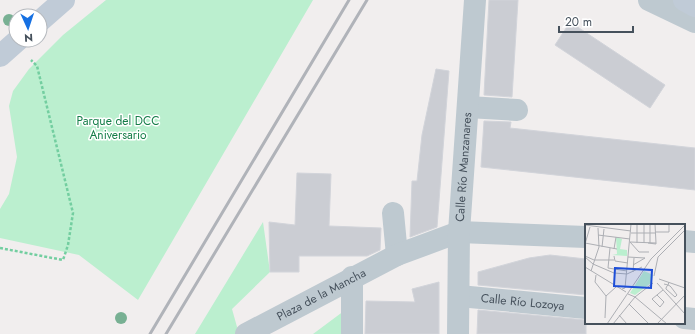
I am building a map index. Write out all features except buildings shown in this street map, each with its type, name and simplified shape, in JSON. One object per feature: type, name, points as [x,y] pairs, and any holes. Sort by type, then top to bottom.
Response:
[{"type":"main road","points":[[48,14],[64,0]]},
{"type":"main road","points":[[684,0],[695,6]]},
{"type":"street","name":"Calle Río Manzanares","points":[[458,334],[459,232],[475,0]]},
{"type":"street","points":[[649,0],[695,22]]},
{"type":"street","points":[[468,107],[517,110]]},
{"type":"street","points":[[393,213],[396,255]]},
{"type":"street","points":[[459,232],[585,237]]},
{"type":"street","name":"Plaza de la Mancha","points":[[246,334],[396,255],[459,232]]},
{"type":"street","points":[[685,241],[695,242]]},
{"type":"street","points":[[352,277],[352,334]]},
{"type":"street","name":"Calle Río Lozoya","points":[[459,296],[585,308]]},
{"type":"street","points":[[685,318],[695,319]]},
{"type":"path","points":[[0,248],[63,260],[68,245],[73,213],[37,66],[14,48]]},
{"type":"green space","name":"Parque del DCC Aniversario","points":[[106,0],[313,0],[138,300],[79,255],[0,238],[0,209],[9,194],[17,157],[9,106],[13,91],[29,69],[63,35]]},
{"type":"green space","points":[[263,222],[270,272],[232,309],[239,334],[195,334]]},
{"type":"green space","points":[[352,305],[357,334],[313,334]]},
{"type":"railway","points":[[150,334],[349,0]]},
{"type":"railway","points":[[166,334],[367,0]]}]
